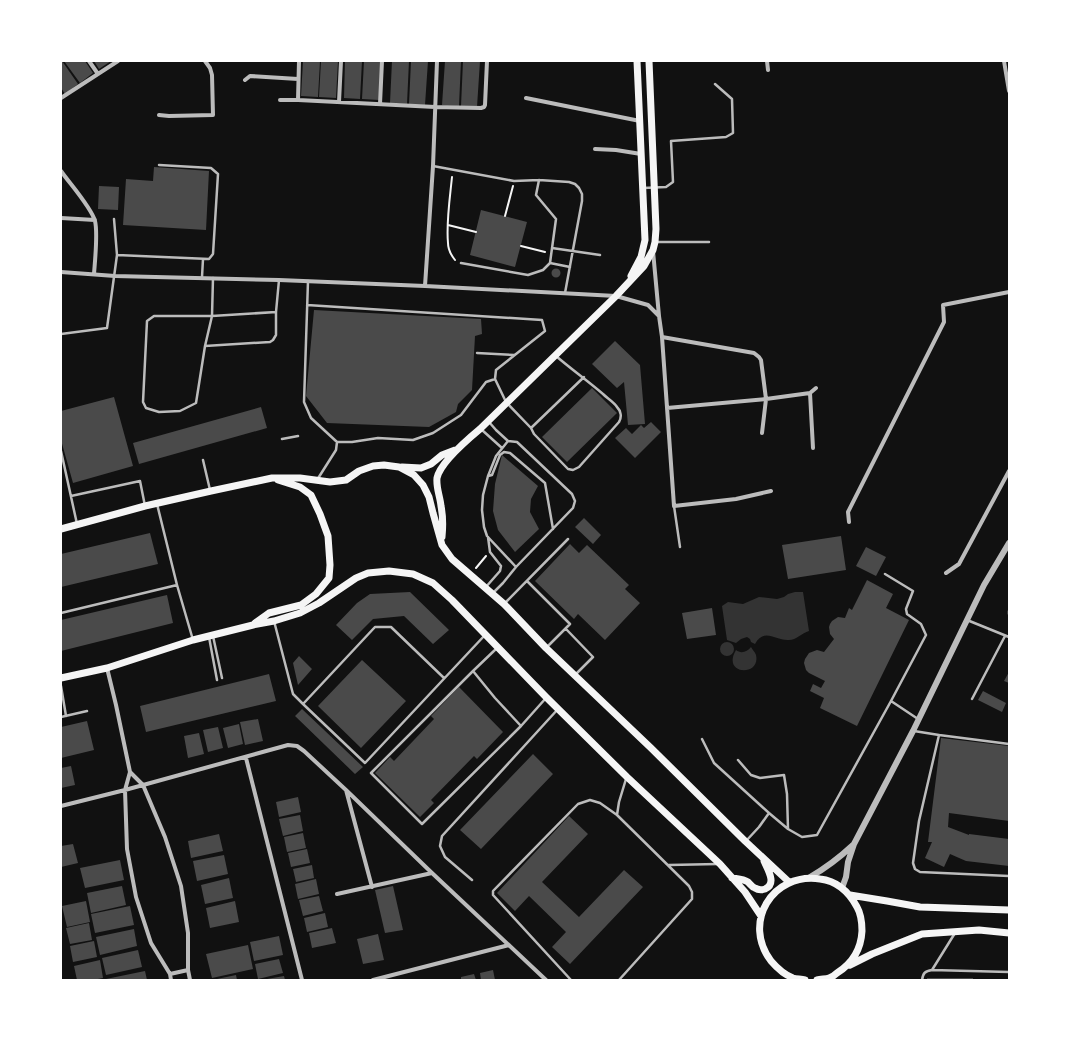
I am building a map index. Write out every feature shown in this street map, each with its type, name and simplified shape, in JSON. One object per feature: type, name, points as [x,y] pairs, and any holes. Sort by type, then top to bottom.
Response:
[{"type":"main road","points":[[626,284],[641,257],[645,240],[637,61]]},
{"type":"main road","points":[[442,545],[443,521],[437,488],[439,472],[457,449],[480,429],[487,420],[616,296],[644,266],[653,250],[656,229],[649,61]]},
{"type":"main road","points":[[61,529],[145,506],[272,478],[300,478],[330,482],[346,480],[359,471],[373,466],[384,465],[421,468],[431,464],[442,455],[457,449]]},
{"type":"main road","points":[[399,467],[414,475],[423,485],[429,497],[442,545],[452,559],[504,604],[546,648],[651,748],[762,858],[789,882]]},
{"type":"main road","points":[[253,625],[270,613],[301,604],[316,594],[329,578],[330,565],[328,536],[311,495],[300,487],[272,478]]},
{"type":"main road","points":[[61,678],[107,668],[193,640],[274,621],[300,613],[319,603],[356,578],[368,573],[389,571],[413,574],[433,584],[452,600],[626,777],[720,864],[745,892],[761,916]]},
{"type":"main road","points":[[732,878],[747,882],[760,890],[769,886],[771,883],[770,873],[762,858]]},
{"type":"main road","points":[[805,980],[793,978],[776,968],[765,953],[760,935],[761,916],[771,896],[789,882],[810,878],[827,880],[842,888],[850,895],[858,909],[862,924],[862,932],[856,955],[846,967]]},
{"type":"main road","points":[[850,895],[887,900],[920,907],[1009,910]]},
{"type":"main road","points":[[817,980],[830,978],[846,967],[872,954],[922,934],[979,930],[1009,933]]},
{"type":"street","points":[[89,61],[98,74]]},
{"type":"street","points":[[61,98],[118,61]]},
{"type":"street","points":[[159,115],[213,115],[212,75],[205,61]]},
{"type":"street","points":[[298,100],[299,61]]},
{"type":"street","points":[[339,102],[341,61]]},
{"type":"street","points":[[380,104],[382,61]]},
{"type":"street","points":[[425,286],[437,61]]},
{"type":"street","points":[[280,100],[481,108],[484,107],[487,61]]},
{"type":"street","points":[[767,61],[768,70]]},
{"type":"street","points":[[1004,61],[1009,91]]},
{"type":"street","points":[[245,80],[250,76],[298,79]]},
{"type":"street","points":[[526,98],[640,121]]},
{"type":"street","points":[[595,148],[641,154]]},
{"type":"street","points":[[61,171],[87,206],[95,220],[94,274]]},
{"type":"street","points":[[61,218],[95,220]]},
{"type":"street","points":[[653,250],[662,337],[674,506],[736,499],[771,491]]},
{"type":"street","points":[[61,272],[115,276],[213,277],[425,286],[616,296],[648,305],[659,316]]},
{"type":"street","points":[[848,522],[848,512],[944,322],[943,305],[1009,292]]},
{"type":"street","points":[[662,337],[754,353],[757,355],[761,360],[766,399],[762,433]]},
{"type":"street","points":[[667,408],[766,399],[810,393],[816,388]]},
{"type":"street","points":[[810,393],[813,448]]},
{"type":"street","points":[[946,574],[959,564],[1009,471]]},
{"type":"street","points":[[842,888],[854,844],[919,719],[984,584],[1009,543]]},
{"type":"street","points":[[107,668],[130,772],[125,790],[127,848],[136,897],[151,942],[170,974],[171,980]]},
{"type":"street","points":[[61,806],[246,758],[288,745],[297,746],[346,790],[432,874],[546,980]]},
{"type":"street","points":[[246,758],[302,980]]},
{"type":"street","points":[[130,772],[143,785],[165,837],[181,886],[188,933],[188,970],[190,980]]},
{"type":"street","points":[[346,790],[372,886]]},
{"type":"street","points":[[810,878],[840,858],[854,844]]},
{"type":"street","points":[[337,894],[432,874]]},
{"type":"street","points":[[373,980],[510,945]]},
{"type":"street","points":[[170,974],[188,970]]},
{"type":"lane","points":[[643,188],[666,186],[673,182],[671,141],[726,137],[733,133],[732,99],[715,84]]},
{"type":"lane","points":[[117,255],[209,259],[213,254],[218,174],[211,168],[159,165]]},
{"type":"lane","points":[[432,166],[514,182],[539,180],[569,182],[575,184],[582,194],[582,201],[565,293]]},
{"type":"lane","points":[[461,263],[528,275],[544,270],[550,263],[556,219],[536,195],[539,180]]},
{"type":"lane","points":[[61,334],[107,328],[117,255],[114,219]]},
{"type":"lane","points":[[655,242],[709,242]]},
{"type":"lane","points":[[552,248],[600,255]]},
{"type":"lane","points":[[202,259],[202,277]]},
{"type":"lane","points":[[550,263],[570,268]]},
{"type":"lane","points":[[213,277],[212,316],[205,346],[196,403],[180,411],[159,412],[146,408],[143,402],[147,321],[154,316],[212,316],[276,312]]},
{"type":"lane","points":[[205,346],[270,342],[273,340],[276,335],[276,312],[279,280]]},
{"type":"lane","points":[[308,281],[304,402],[312,418],[337,442],[352,442],[378,438],[413,440],[433,433],[461,415],[486,382],[495,379]]},
{"type":"lane","points":[[307,305],[542,320],[545,331],[496,370],[495,379],[506,402],[531,428],[534,434],[568,469],[575,470],[619,422],[621,415],[618,407],[584,377],[555,355]]},
{"type":"lane","points":[[477,353],[514,355]]},
{"type":"lane","points":[[531,428],[584,377]]},
{"type":"lane","points":[[487,420],[508,441],[517,442],[572,494],[575,501],[573,508],[492,594]]},
{"type":"lane","points":[[480,429],[502,448]]},
{"type":"lane","points":[[282,439],[298,436]]},
{"type":"lane","points":[[485,588],[500,571],[501,566],[490,552],[484,527],[482,510],[483,495],[488,476],[496,456],[508,441]]},
{"type":"lane","points":[[316,480],[336,450],[337,442]]},
{"type":"lane","points":[[61,451],[77,524]]},
{"type":"lane","points":[[488,476],[492,475],[500,455],[504,452],[510,453],[545,483],[553,529]]},
{"type":"lane","points":[[203,460],[210,491]]},
{"type":"lane","points":[[71,496],[140,480],[145,506]]},
{"type":"lane","points":[[157,504],[177,585],[193,640]]},
{"type":"lane","points":[[674,506],[680,547]]},
{"type":"lane","points":[[487,536],[516,567]]},
{"type":"lane","points":[[504,604],[568,539]]},
{"type":"lane","points":[[554,553],[558,557]]},
{"type":"lane","points":[[541,567],[544,570]]},
{"type":"lane","points":[[702,739],[714,763],[788,829],[802,837],[816,835],[891,702],[926,635],[921,624],[907,614],[906,608],[913,591],[885,574]]},
{"type":"lane","points":[[527,581],[570,624],[546,648]]},
{"type":"lane","points":[[61,613],[177,585]]},
{"type":"lane","points":[[967,620],[1009,637]]},
{"type":"lane","points":[[274,621],[293,694],[365,763],[485,634]]},
{"type":"lane","points":[[303,704],[375,627],[391,627],[444,678]]},
{"type":"lane","points":[[566,629],[593,657],[575,675]]},
{"type":"lane","points":[[211,636],[222,678]]},
{"type":"lane","points":[[211,636],[217,680]]},
{"type":"lane","points":[[972,699],[1005,636]]},
{"type":"lane","points":[[498,647],[371,773],[422,824],[521,726],[546,697]]},
{"type":"lane","points":[[473,671],[521,726]]},
{"type":"lane","points":[[61,686],[66,716]]},
{"type":"lane","points":[[891,702],[919,719]]},
{"type":"lane","points":[[472,880],[444,857],[440,846],[442,836],[558,709]]},
{"type":"lane","points":[[61,717],[87,711]]},
{"type":"lane","points":[[913,731],[1009,744]]},
{"type":"lane","points":[[939,735],[919,821],[913,863],[915,869],[920,872],[1009,876]]},
{"type":"lane","points":[[738,760],[751,775],[760,778],[784,775],[787,794],[788,829]]},
{"type":"lane","points":[[617,815],[626,777]]},
{"type":"lane","points":[[571,980],[493,895],[493,891],[578,804],[590,800],[600,803],[617,815],[689,886],[692,892],[692,899],[619,980]]},
{"type":"lane","points":[[745,841],[759,827],[769,813]]},
{"type":"lane","points":[[668,865],[720,864]]},
{"type":"lane","points":[[932,970],[956,931]]},
{"type":"lane","points":[[922,980],[924,973],[932,970],[1009,972]]},
{"type":"path","points":[[452,169],[448,243],[450,254],[454,260],[461,263]]},
{"type":"path","points":[[506,216],[514,182]]},
{"type":"path","points":[[448,225],[476,232]]},
{"type":"path","points":[[520,246],[551,253]]},
{"type":"path","points":[[470,575],[490,552]]},
{"type":"shaded area","points":[[795,592],[803,592],[809,631],[789,640],[763,636],[755,644],[747,637],[736,643],[727,640],[722,606],[728,602],[743,604],[759,597],[777,599]]},
{"type":"shaded area","points":[[724,642],[730,642],[734,646],[734,652],[730,656],[724,656],[720,652],[720,646]]},
{"type":"shaded area","points":[[751,647],[756,655],[756,662],[753,667],[748,670],[737,668],[734,664],[733,658],[736,650],[744,652]]},
{"type":"building","points":[[61,61],[78,84],[65,94],[61,88]]},
{"type":"building","points":[[64,61],[85,61],[93,73],[80,83]]},
{"type":"building","points":[[94,61],[111,61],[99,69]]},
{"type":"building","points":[[303,61],[320,61],[318,97],[301,96]]},
{"type":"building","points":[[321,61],[338,61],[336,98],[319,97]]},
{"type":"building","points":[[345,61],[362,61],[360,99],[344,98]]},
{"type":"building","points":[[364,61],[381,61],[379,100],[362,99]]},
{"type":"building","points":[[392,61],[409,61],[407,104],[390,103]]},
{"type":"building","points":[[411,61],[428,61],[425,105],[409,104]]},
{"type":"building","points":[[445,61],[461,61],[459,106],[442,105]]},
{"type":"building","points":[[463,61],[480,61],[477,107],[461,106]]},
{"type":"building","points":[[154,167],[209,171],[206,230],[123,225],[126,179],[153,181]]},
{"type":"building","points":[[99,186],[119,187],[118,210],[98,209]]},
{"type":"building","points":[[481,210],[527,222],[515,267],[470,255]]},
{"type":"building","points":[[556,268],[561,273],[556,278],[551,273]]},
{"type":"building","points":[[314,310],[481,319],[482,334],[475,336],[472,390],[458,404],[456,412],[429,427],[327,423],[306,396]]},
{"type":"building","points":[[615,341],[640,365],[645,424],[628,425],[624,382],[617,388],[592,364]]},
{"type":"building","points":[[592,388],[617,413],[567,462],[542,437]]},
{"type":"building","points":[[114,397],[133,466],[73,483],[61,440],[61,411]]},
{"type":"building","points":[[261,407],[267,428],[139,464],[133,443]]},
{"type":"building","points":[[651,422],[661,432],[635,458],[615,438],[626,428],[632,434],[641,425],[644,428]]},
{"type":"building","points":[[502,455],[538,486],[531,499],[530,512],[539,529],[515,552],[498,530],[493,511],[495,484]]},
{"type":"building","points":[[584,518],[601,535],[593,544],[575,527]]},
{"type":"building","points":[[150,533],[158,564],[61,587],[61,554]]},
{"type":"building","points":[[841,536],[846,570],[788,579],[782,545]]},
{"type":"building","points":[[570,544],[579,553],[587,545],[629,585],[625,589],[640,603],[605,640],[578,614],[574,619],[535,581]]},
{"type":"building","points":[[866,547],[886,557],[876,576],[856,566]]},
{"type":"building","points":[[867,580],[893,594],[886,608],[909,620],[857,726],[820,708],[824,698],[810,691],[813,684],[821,688],[825,681],[809,673],[806,670],[804,663],[809,653],[817,650],[824,652],[834,639],[830,634],[830,624],[838,617],[845,618],[849,608],[852,610]]},
{"type":"building","points":[[410,592],[449,630],[433,644],[404,616],[373,619],[352,640],[336,625],[357,603],[370,594]]},
{"type":"building","points":[[167,595],[173,623],[61,651],[61,620]]},
{"type":"building","points":[[712,608],[716,635],[687,639],[682,613]]},
{"type":"building","points":[[299,656],[312,669],[298,685],[293,663]]},
{"type":"building","points":[[362,660],[406,701],[361,748],[318,706]]},
{"type":"building","points":[[1009,672],[1009,683],[1004,681]]},
{"type":"building","points":[[269,674],[276,701],[146,732],[140,706]]},
{"type":"building","points":[[459,687],[503,732],[477,759],[474,756],[431,800],[434,803],[420,817],[375,773],[390,757],[394,761],[434,719],[431,716]]},
{"type":"building","points":[[983,691],[1006,703],[1002,712],[978,700]]},
{"type":"building","points":[[302,709],[363,767],[355,774],[295,716]]},
{"type":"building","points":[[258,719],[263,741],[245,745],[240,722]]},
{"type":"building","points":[[87,721],[94,750],[61,758],[61,727]]},
{"type":"building","points":[[239,724],[243,744],[228,748],[223,728]]},
{"type":"building","points":[[218,727],[223,748],[208,752],[203,730]]},
{"type":"building","points":[[199,733],[204,754],[188,758],[184,736]]},
{"type":"building","points":[[941,738],[1009,746],[1009,821],[949,813],[948,827],[969,835],[1009,839],[1009,866],[966,861],[950,854],[944,867],[925,858],[932,842],[928,842]]},
{"type":"building","points":[[533,754],[553,774],[481,849],[460,830]]},
{"type":"building","points":[[71,766],[75,785],[61,788],[61,768]]},
{"type":"building","points":[[298,797],[301,812],[279,817],[276,802]]},
{"type":"building","points":[[300,815],[303,831],[283,836],[279,819]]},
{"type":"building","points":[[569,816],[588,834],[542,882],[579,917],[624,870],[643,887],[570,964],[552,947],[566,932],[529,896],[515,911],[497,893]]},
{"type":"building","points":[[303,833],[306,848],[287,852],[284,837]]},
{"type":"building","points":[[219,834],[223,851],[191,858],[188,841]]},
{"type":"building","points":[[73,844],[78,863],[61,867],[61,846]]},
{"type":"building","points":[[307,849],[310,863],[291,867],[288,853]]},
{"type":"building","points":[[224,855],[228,874],[197,881],[193,861]]},
{"type":"building","points":[[120,860],[124,880],[85,888],[80,868]]},
{"type":"building","points":[[312,865],[314,878],[296,882],[293,869]]},
{"type":"building","points":[[229,878],[233,898],[205,904],[201,885]]},
{"type":"building","points":[[316,879],[319,894],[298,899],[295,884]]},
{"type":"building","points":[[122,886],[126,905],[91,913],[87,893]]},
{"type":"building","points":[[393,886],[403,930],[385,933],[375,890]]},
{"type":"building","points":[[319,896],[323,911],[303,916],[299,900]]},
{"type":"building","points":[[86,901],[90,922],[67,927],[62,906]]},
{"type":"building","points":[[235,901],[239,922],[210,928],[206,908]]},
{"type":"building","points":[[130,906],[134,925],[95,933],[91,914]]},
{"type":"building","points":[[325,913],[328,927],[307,932],[304,918]]},
{"type":"building","points":[[89,923],[92,940],[70,944],[66,928]]},
{"type":"building","points":[[332,928],[336,943],[312,948],[309,933]]},
{"type":"building","points":[[134,929],[137,946],[100,955],[96,937]]},
{"type":"building","points":[[378,934],[384,960],[363,964],[357,939]]},
{"type":"building","points":[[279,936],[283,955],[254,961],[250,942]]},
{"type":"building","points":[[94,941],[97,957],[73,962],[70,946]]},
{"type":"building","points":[[248,945],[253,969],[212,978],[206,954]]},
{"type":"building","points":[[138,950],[142,967],[106,975],[102,958]]},
{"type":"building","points":[[279,959],[283,973],[258,979],[255,964]]},
{"type":"building","points":[[100,960],[103,978],[93,980],[77,980],[74,966]]},
{"type":"building","points":[[493,970],[495,980],[481,980],[480,973]]},
{"type":"building","points":[[145,971],[147,980],[106,980],[106,979]]},
{"type":"building","points":[[474,974],[476,980],[461,980],[461,977]]},
{"type":"building","points":[[236,975],[237,980],[217,980],[217,979]]},
{"type":"building","points":[[284,976],[285,980],[267,980],[267,979]]},
{"type":"building","points":[[927,978],[973,978],[973,980],[927,980]]}]
